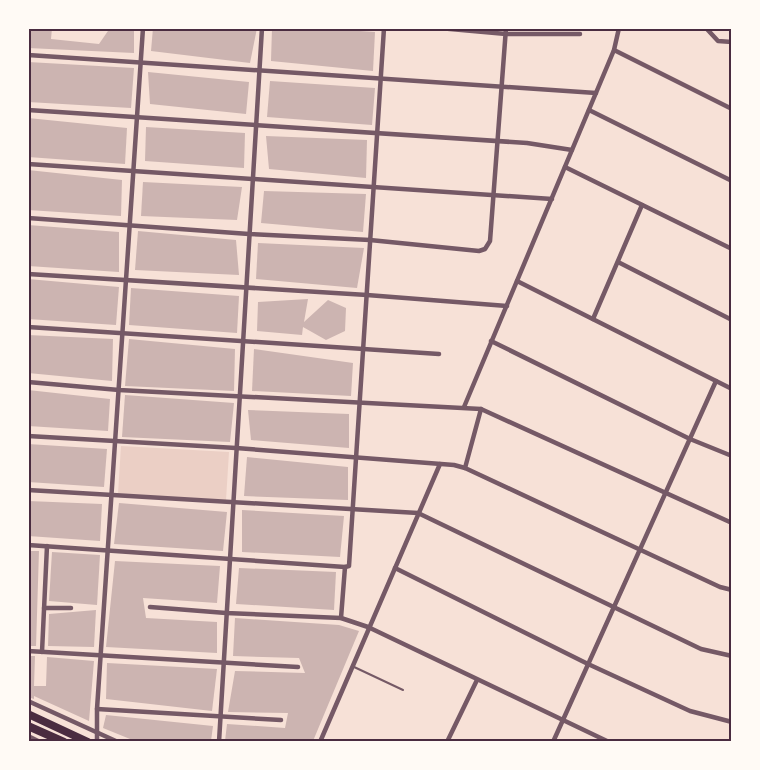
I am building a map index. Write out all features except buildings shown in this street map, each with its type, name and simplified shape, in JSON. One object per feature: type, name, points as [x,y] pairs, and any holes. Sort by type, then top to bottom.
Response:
[{"type":"highway","points":[[28,714],[88,741]]},
{"type":"highway","points":[[28,726],[64,741]]},
{"type":"street","points":[[97,741],[100,655],[143,28]]},
{"type":"street","points":[[219,741],[262,28]]},
{"type":"street","points":[[341,618],[346,567],[350,563],[384,28]]},
{"type":"street","points":[[439,28],[580,34]]},
{"type":"street","points":[[464,407],[614,50],[619,28]]},
{"type":"street","points":[[706,28],[718,41],[732,42]]},
{"type":"street","points":[[28,218],[370,240],[479,250],[487,246],[490,241],[500,86],[506,31]]},
{"type":"street","points":[[614,50],[732,109]]},
{"type":"street","points":[[28,55],[596,93]]},
{"type":"street","points":[[28,110],[527,143],[572,150]]},
{"type":"street","points":[[589,110],[732,181]]},
{"type":"street","points":[[28,164],[493,193],[552,199]]},
{"type":"street","points":[[565,167],[732,249]]},
{"type":"street","points":[[593,319],[642,205]]},
{"type":"street","points":[[618,262],[732,320]]},
{"type":"street","points":[[28,274],[507,306]]},
{"type":"street","points":[[517,281],[732,388]]},
{"type":"street","points":[[28,327],[439,354]]},
{"type":"street","points":[[491,341],[690,439],[732,456]]},
{"type":"street","points":[[553,741],[716,381]]},
{"type":"street","points":[[28,382],[119,390],[481,409],[732,523]]},
{"type":"street","points":[[465,468],[481,409]]},
{"type":"street","points":[[28,436],[236,448],[440,464],[465,468],[720,587],[732,590]]},
{"type":"street","points":[[320,741],[440,464]]},
{"type":"street","points":[[28,490],[418,513],[701,649],[732,656]]},
{"type":"street","points":[[28,545],[346,567]]},
{"type":"street","points":[[42,652],[47,546]]},
{"type":"street","points":[[394,568],[588,664],[690,711],[732,723]]},
{"type":"street","points":[[150,607],[341,618],[368,627],[609,741]]},
{"type":"street","points":[[44,608],[71,608]]},
{"type":"street","points":[[28,651],[298,667]]},
{"type":"street","points":[[447,741],[477,680]]},
{"type":"street","points":[[28,701],[118,741]]},
{"type":"street","points":[[97,709],[281,720]]},
{"type":"street","points":[[28,736],[40,741]]},
{"type":"lane","points":[[352,666],[403,690]]},
{"type":"shaded area","points":[[121,446],[229,452],[226,500],[118,494]]}]
